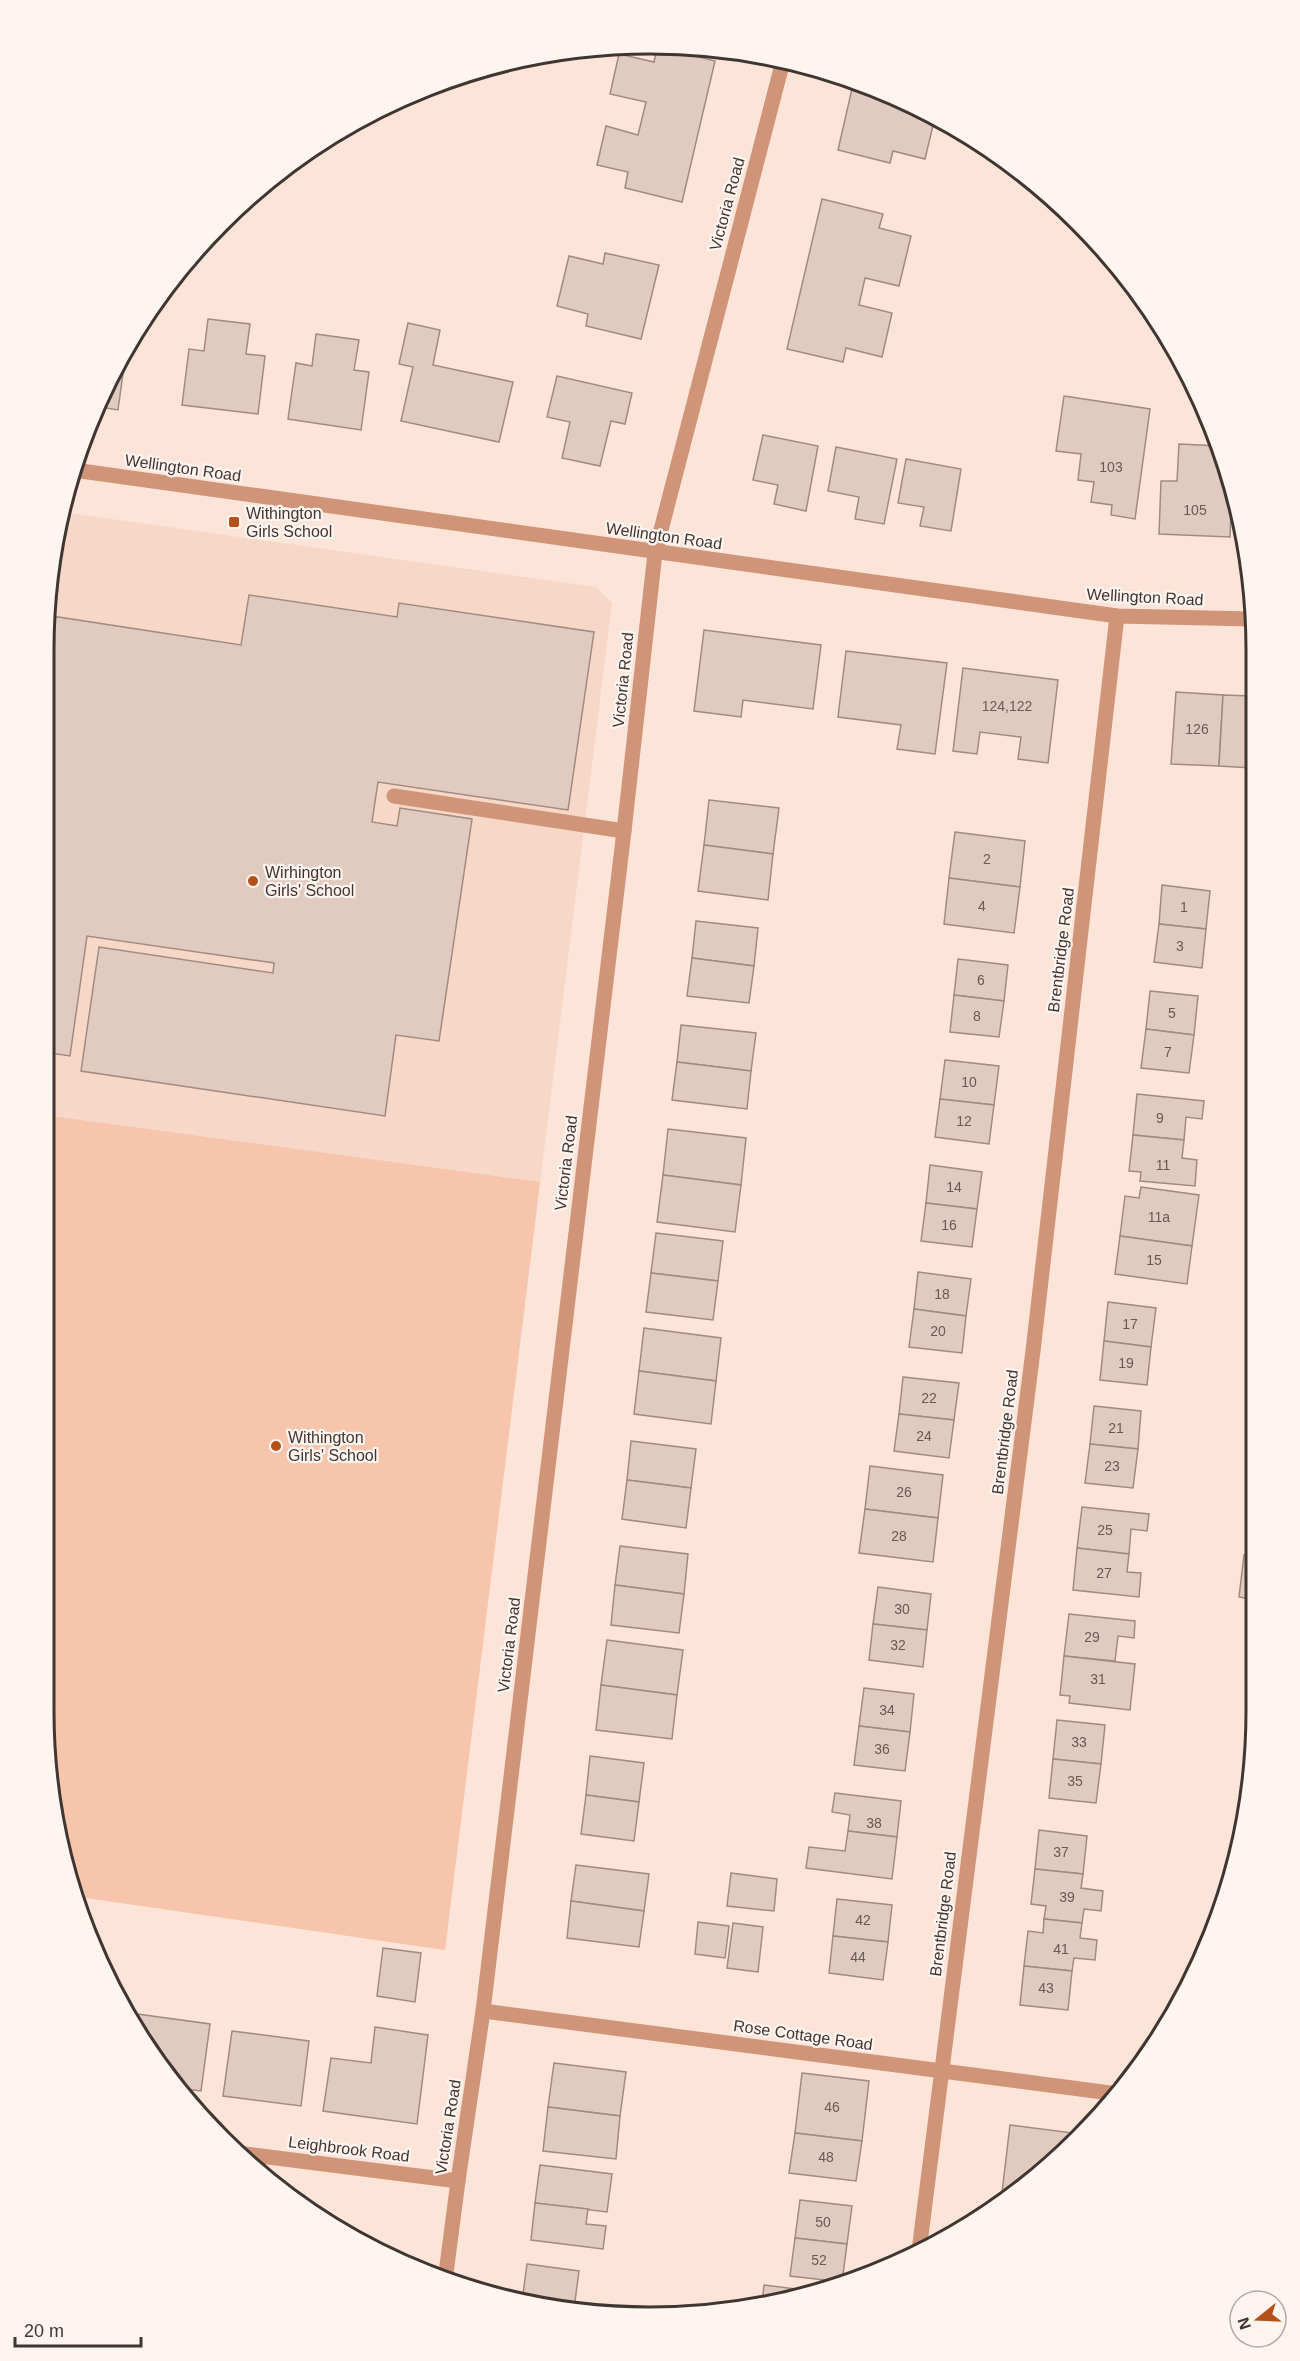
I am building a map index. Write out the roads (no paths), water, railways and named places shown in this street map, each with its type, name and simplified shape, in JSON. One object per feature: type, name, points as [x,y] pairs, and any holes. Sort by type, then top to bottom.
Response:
[{"type":"street","name":"Victoria Road","points":[[446,2271],[483,2011],[655,553],[781,69]]},
{"type":"street","name":"Wellington Road","points":[[82,471],[1117,616],[1245,620]]},
{"type":"street","name":"Brentbridge Road","points":[[920,2243],[1033,1351],[1117,616]]},
{"type":"street","points":[[394,796],[624,831]]},
{"type":"street","name":"Rose Cottage Road","points":[[483,2011],[1107,2093]]},
{"type":"street","name":"Leighbrook Road","points":[[253,2155],[458,2181]]},
{"type":"place","name":"Withington Girls School","points":[[234,522]]},
{"type":"place","name":"Wirhington Girls' School","points":[[253,881]]},
{"type":"place","name":"Withington Girls' School","points":[[276,1446]]}]
